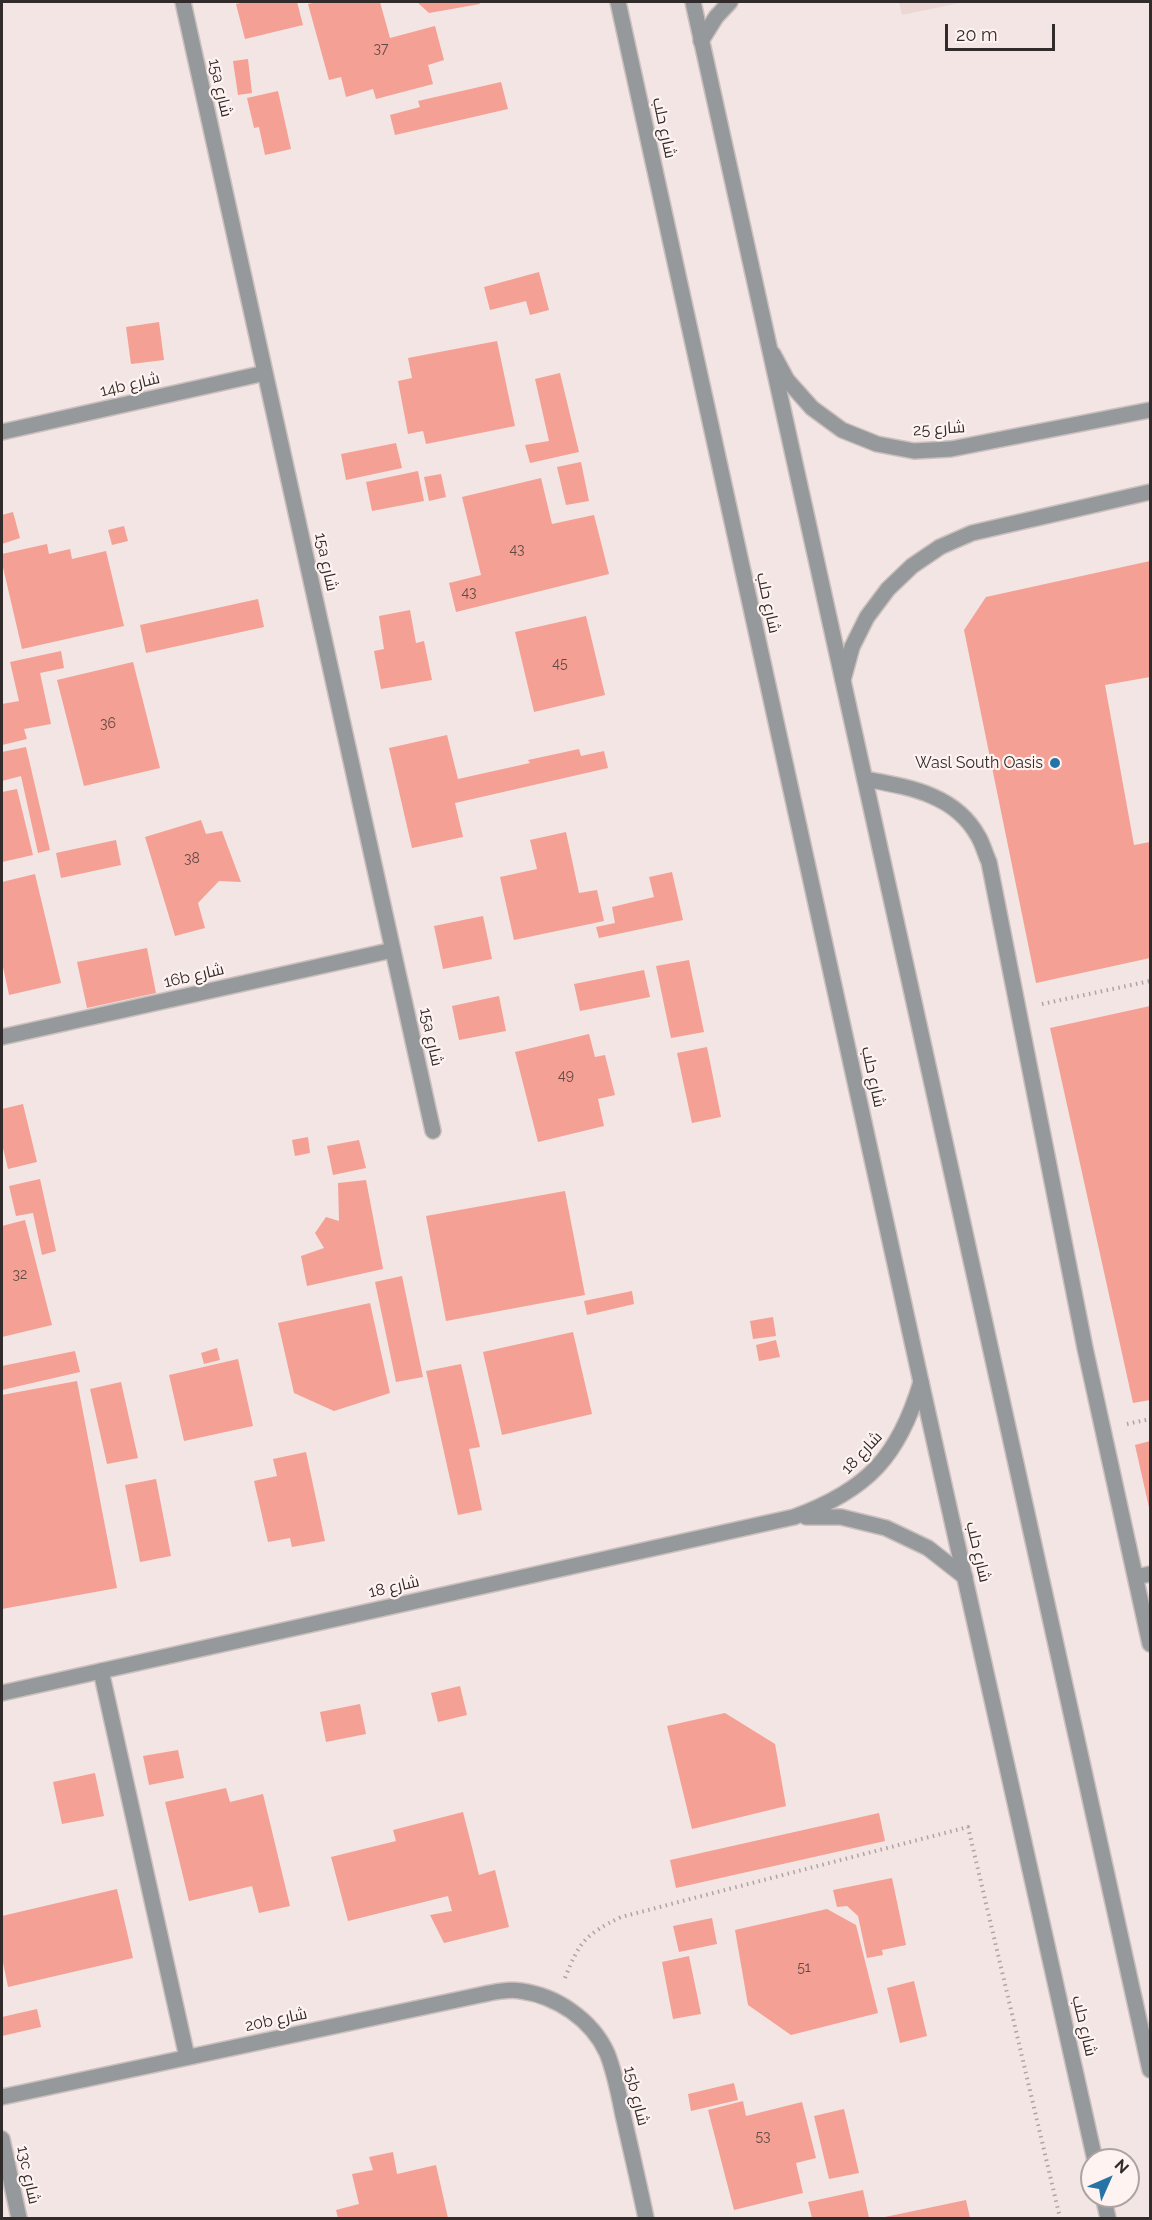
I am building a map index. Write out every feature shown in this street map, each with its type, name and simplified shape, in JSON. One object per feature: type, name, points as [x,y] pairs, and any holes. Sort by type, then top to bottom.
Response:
[{"type":"street","name":"15a شارع","points":[[183,2],[433,1131]]},
{"type":"street","name":"شارع حلب","points":[[618,2],[921,1382],[1092,2148]]},
{"type":"street","points":[[693,2],[1150,2070]]},
{"type":"street","points":[[701,41],[716,17],[730,2]]},
{"type":"street","name":"شارع 25","points":[[769,347],[787,380],[812,408],[842,430],[877,444],[914,451],[951,449],[1150,410]]},
{"type":"street","name":"14b شارع","points":[[2,432],[266,373]]},
{"type":"street","points":[[843,680],[852,647],[867,617],[888,589],[904,573],[940,547],[972,533],[1150,492]]},
{"type":"street","points":[[865,779],[910,788],[938,797],[961,813],[978,836],[988,862],[1084,1348],[1143,1576],[1150,1644]]},
{"type":"street","name":"16b شارع","points":[[2,1037],[393,950]]},
{"type":"street","name":"شارع 18","points":[[2,1693],[794,1517],[825,1505],[853,1488],[877,1467],[897,1442],[912,1413],[921,1382]]},
{"type":"street","name":"شارع 18","points":[[794,1517],[841,1517],[886,1528],[928,1548],[965,1577]]},
{"type":"street","points":[[101,1671],[187,2057]]},
{"type":"street","name":"20b شارع","points":[[2,2097],[500,1991],[519,1991],[557,2002]]},
{"type":"street","name":"15b شارع","points":[[557,2002],[586,2023],[606,2052],[617,2087],[646,2218]]},
{"type":"street","name":"13c شارع","points":[[2,2139],[19,2218]]},
{"type":"path","points":[[1018,1010],[1150,981]]},
{"type":"path","points":[[557,2002],[576,1951],[596,1929],[621,1917],[968,1827],[1060,2218]]},
{"type":"shaded area","points":[[899,2],[964,2],[902,15]]},
{"type":"building","points":[[297,2],[303,25],[245,39],[236,4]]},
{"type":"building","points":[[380,2],[390,38],[435,26],[444,60],[428,65],[433,84],[376,99],[373,89],[346,97],[341,77],[329,80],[308,4]]},
{"type":"building","points":[[417,2],[479,2],[480,4],[429,13]]},
{"type":"building","points":[[248,59],[252,93],[238,95],[233,61]]},
{"type":"building","points":[[501,82],[508,109],[395,135],[390,115],[420,107],[418,101]]},
{"type":"building","points":[[278,91],[291,149],[265,155],[259,127],[254,128],[247,98]]},
{"type":"building","points":[[539,272],[549,310],[530,315],[526,301],[490,310],[484,287]]},
{"type":"building","points":[[159,322],[164,360],[131,364],[126,327]]},
{"type":"building","points":[[497,341],[515,426],[426,444],[423,431],[408,434],[398,381],[412,378],[408,358]]},
{"type":"building","points":[[560,373],[579,452],[530,463],[525,445],[549,441],[535,379]]},
{"type":"building","points":[[396,443],[402,468],[346,480],[341,454]]},
{"type":"building","points":[[581,462],[589,501],[566,505],[557,467]]},
{"type":"building","points":[[418,471],[424,501],[372,511],[366,482]]},
{"type":"building","points":[[441,474],[446,497],[429,501],[424,477]]},
{"type":"building","points":[[541,478],[552,524],[594,515],[609,574],[456,612],[449,583],[481,575],[462,497]]},
{"type":"building","points":[[13,512],[20,538],[2,544],[2,515]]},
{"type":"building","points":[[124,526],[128,541],[112,545],[108,530]]},
{"type":"building","points":[[47,544],[49,554],[70,549],[72,559],[106,551],[124,626],[22,649],[2,563],[2,554]]},
{"type":"building","name":"Wasl South Oasis","points":[[1150,561],[1150,677],[1105,685],[1134,845],[1150,842],[1150,958],[1036,983],[964,630],[986,597]]},
{"type":"building","points":[[258,599],[264,627],[146,653],[140,625]]},
{"type":"building","points":[[410,610],[416,643],[424,641],[432,680],[381,689],[374,651],[384,649],[379,616]]},
{"type":"building","points":[[586,616],[605,695],[534,712],[515,632]]},
{"type":"building","points":[[61,651],[64,668],[40,673],[51,724],[24,729],[27,739],[2,745],[2,704],[19,701],[10,662]]},
{"type":"building","points":[[133,662],[160,768],[84,786],[57,680]]},
{"type":"building","points":[[447,735],[458,779],[579,749],[581,756],[604,751],[608,768],[455,803],[463,837],[412,848],[389,748]]},
{"type":"building","points":[[26,747],[50,850],[38,853],[21,776],[2,781],[2,752]]},
{"type":"building","points":[[17,789],[33,855],[2,862],[2,792]]},
{"type":"building","points":[[201,820],[206,834],[222,831],[241,882],[219,881],[198,903],[205,928],[175,936],[145,837]]},
{"type":"building","points":[[566,832],[579,893],[597,890],[604,921],[514,940],[500,877],[537,869],[530,840]]},
{"type":"building","points":[[116,840],[121,865],[61,878],[56,853]]},
{"type":"building","points":[[672,872],[683,920],[599,938],[596,927],[615,923],[612,907],[654,897],[649,877]]},
{"type":"building","points":[[35,874],[61,983],[9,995],[2,962],[2,882]]},
{"type":"building","points":[[483,916],[492,959],[443,969],[434,926]]},
{"type":"building","points":[[147,948],[156,993],[87,1008],[77,962]]},
{"type":"building","points":[[689,960],[704,1032],[671,1038],[656,966]]},
{"type":"building","points":[[644,970],[650,997],[580,1011],[574,984]]},
{"type":"building","points":[[499,996],[506,1031],[459,1040],[452,1006]]},
{"type":"building","points":[[1150,1006],[1150,1400],[1133,1403],[1050,1028]]},
{"type":"building","points":[[589,1034],[595,1057],[605,1055],[615,1095],[598,1099],[604,1126],[538,1142],[515,1052]]},
{"type":"building","points":[[707,1047],[721,1117],[692,1123],[677,1053]]},
{"type":"building","points":[[23,1104],[37,1162],[8,1169],[2,1148],[2,1109]]},
{"type":"building","points":[[308,1137],[310,1153],[295,1156],[292,1140]]},
{"type":"building","points":[[359,1140],[366,1168],[333,1175],[327,1146]]},
{"type":"building","points":[[40,1179],[56,1251],[42,1255],[33,1213],[16,1216],[9,1186]]},
{"type":"building","points":[[366,1180],[383,1269],[307,1286],[301,1256],[324,1248],[315,1233],[326,1217],[339,1221],[338,1183]]},
{"type":"building","points":[[565,1191],[585,1295],[446,1321],[426,1216]]},
{"type":"building","points":[[25,1220],[52,1325],[2,1337],[2,1226]]},
{"type":"building","points":[[402,1276],[423,1377],[396,1382],[375,1282]]},
{"type":"building","points":[[632,1291],[634,1304],[587,1315],[584,1301]]},
{"type":"building","points":[[370,1303],[390,1393],[334,1411],[294,1393],[278,1323]]},
{"type":"building","points":[[773,1317],[776,1336],[753,1339],[750,1321]]},
{"type":"building","points":[[573,1332],[592,1414],[502,1435],[483,1352]]},
{"type":"building","points":[[776,1340],[780,1357],[759,1361],[756,1345]]},
{"type":"building","points":[[217,1348],[220,1360],[204,1364],[201,1353]]},
{"type":"building","points":[[75,1351],[80,1372],[2,1390],[2,1366]]},
{"type":"building","points":[[238,1359],[253,1426],[184,1441],[169,1375]]},
{"type":"building","points":[[461,1364],[480,1447],[469,1449],[482,1510],[458,1515],[426,1371]]},
{"type":"building","points":[[77,1381],[117,1588],[2,1609],[2,1395]]},
{"type":"building","points":[[121,1382],[138,1458],[107,1464],[90,1389]]},
{"type":"building","points":[[1150,1441],[1150,1512],[1135,1445]]},
{"type":"building","points":[[306,1452],[325,1541],[292,1547],[290,1538],[268,1542],[254,1481],[277,1476],[273,1459]]},
{"type":"building","points":[[156,1479],[171,1556],[140,1562],[125,1485]]},
{"type":"building","points":[[460,1686],[467,1715],[438,1722],[431,1693]]},
{"type":"building","points":[[360,1704],[366,1734],[326,1742],[320,1712]]},
{"type":"building","points":[[725,1713],[775,1744],[786,1806],[692,1829],[667,1726]]},
{"type":"building","points":[[178,1750],[184,1778],[149,1785],[143,1756]]},
{"type":"building","points":[[95,1773],[104,1816],[62,1824],[53,1782]]},
{"type":"building","points":[[226,1788],[230,1802],[263,1794],[290,1906],[259,1913],[252,1886],[189,1901],[165,1802]]},
{"type":"building","points":[[463,1812],[479,1875],[495,1870],[509,1927],[444,1943],[430,1915],[452,1911],[448,1896],[348,1921],[331,1857],[396,1841],[393,1830]]},
{"type":"building","points":[[879,1813],[885,1841],[676,1888],[670,1860]]},
{"type":"building","points":[[892,1878],[906,1945],[882,1950],[883,1955],[867,1958],[858,1916],[847,1906],[837,1907],[833,1890]]},
{"type":"building","points":[[117,1889],[133,1958],[8,1987],[2,1958],[2,1916]]},
{"type":"building","points":[[827,1909],[856,1925],[878,2013],[791,2035],[748,2005],[735,1930]]},
{"type":"building","points":[[712,1918],[717,1944],[679,1952],[673,1926]]},
{"type":"building","points":[[689,1956],[701,2014],[673,2019],[662,1962]]},
{"type":"building","points":[[914,1981],[927,2036],[900,2043],[887,1988]]},
{"type":"building","points":[[37,2009],[41,2027],[2,2036],[2,2017]]},
{"type":"building","points":[[734,2083],[738,2100],[691,2111],[688,2094]]},
{"type":"building","points":[[743,2101],[746,2116],[802,2102],[816,2158],[796,2163],[803,2193],[734,2210],[708,2110]]},
{"type":"building","points":[[844,2109],[859,2173],[829,2179],[814,2116]]},
{"type":"building","points":[[393,2152],[397,2174],[436,2165],[448,2218],[338,2218],[336,2210],[359,2204],[352,2174],[373,2170],[369,2157]]},
{"type":"building","points":[[863,2190],[869,2218],[812,2218],[808,2202]]},
{"type":"building","points":[[966,2200],[970,2218],[885,2218],[885,2217]]},
{"type":"place","name":"Wasl South Oasis","points":[[1055,763]]}]
